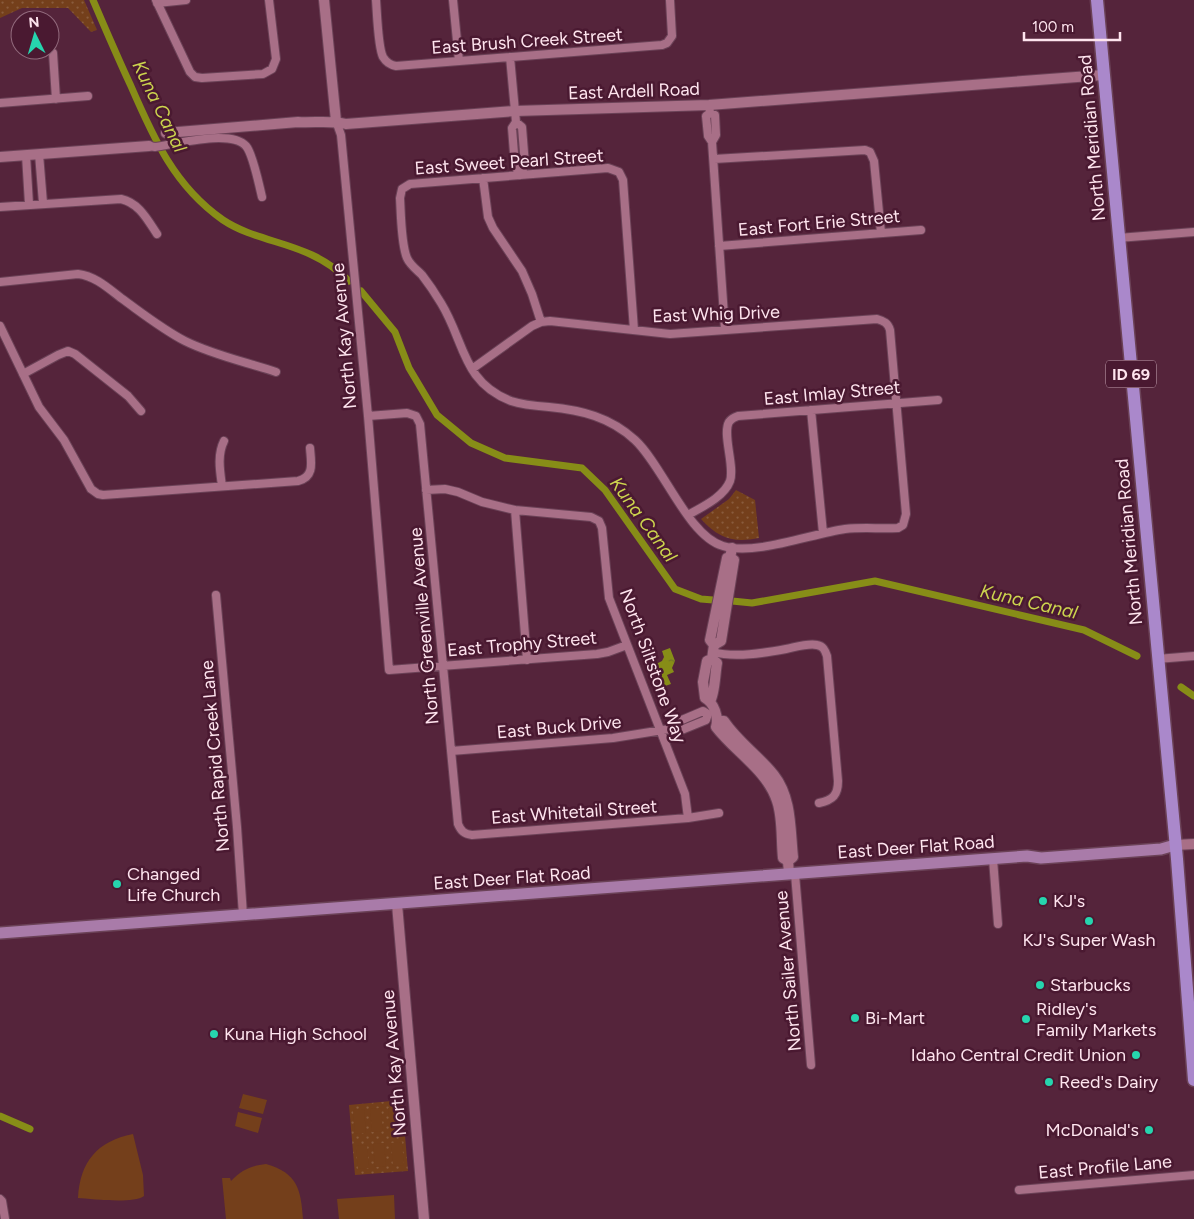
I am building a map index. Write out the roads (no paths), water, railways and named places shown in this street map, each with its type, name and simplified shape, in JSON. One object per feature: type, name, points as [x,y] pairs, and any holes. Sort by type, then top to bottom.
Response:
[{"type":"main road","name":"North Meridian Road","points":[[1097,0],[1175,845],[1194,1080]]},
{"type":"main road","name":"East Deer Flat Road","points":[[0,933],[1027,856],[1040,858],[1161,849],[1175,845]]},
{"type":"street","points":[[186,0],[157,1],[190,72],[195,77],[202,78],[263,74],[272,69],[276,59],[269,0]]},
{"type":"street","name":"North Kay Avenue","points":[[324,0],[336,121],[341,135],[368,416],[389,670]]},
{"type":"street","name":"East Brush Creek Street","points":[[376,0],[382,53],[390,65],[396,66],[662,46],[670,40],[673,32],[670,0]]},
{"type":"street","points":[[453,0],[459,61]]},
{"type":"street","points":[[510,57],[516,122],[522,127],[525,165],[520,175]]},
{"type":"street","points":[[53,60],[56,99]]},
{"type":"street","name":"East Ardell Road","points":[[166,133],[298,122],[318,123],[336,121],[346,124],[515,111],[709,109],[1103,75]]},
{"type":"street","points":[[0,103],[88,96]]},
{"type":"street","points":[[709,109],[706,116],[708,136],[712,142],[714,159],[725,330]]},
{"type":"street","points":[[0,157],[156,146],[228,138],[237,139],[246,146],[253,161],[262,197]]},
{"type":"street","points":[[714,159],[860,149],[870,152],[874,161],[880,233]]},
{"type":"street","points":[[39,154],[42,203]]},
{"type":"street","points":[[26,155],[30,204]]},
{"type":"street","name":"East Sweet Pearl Street","points":[[472,369],[464,357],[442,304],[407,257],[400,198],[402,189],[410,184],[608,168],[619,172],[623,180],[634,330]]},
{"type":"street","points":[[483,178],[488,217],[493,228],[522,271],[541,322],[532,326],[472,369],[480,380],[502,397],[527,405],[581,411],[605,420],[626,433],[651,458],[696,528],[709,540],[731,553],[734,560],[722,633],[720,641],[713,652]]},
{"type":"street","points":[[0,207],[115,198],[127,200],[138,207],[157,234]]},
{"type":"street","name":"East Fort Erie Street","points":[[719,246],[921,230]]},
{"type":"street","points":[[1118,238],[1194,232]]},
{"type":"street","points":[[0,282],[78,274],[87,276],[186,342],[276,372]]},
{"type":"street","name":"East Whig Drive","points":[[541,322],[550,321],[670,334],[877,319],[886,323],[890,330],[896,403]]},
{"type":"street","points":[[0,326],[40,407],[64,440],[94,492],[103,495],[298,481],[308,477],[311,468],[310,448]]},
{"type":"street","points":[[23,374],[68,351],[75,354],[128,396],[142,410]]},
{"type":"street","name":"East Imlay Street","points":[[688,515],[718,496],[730,480],[731,470],[727,430],[729,421],[738,416],[938,400]]},
{"type":"street","points":[[731,553],[823,533],[864,528],[898,528],[903,525],[906,514],[896,403]]},
{"type":"street","points":[[811,410],[823,533]]},
{"type":"street","name":"North Greenville Avenue","points":[[368,416],[407,413],[416,416],[420,424],[450,751],[458,824],[463,832]]},
{"type":"street","points":[[222,486],[219,457],[224,441]]},
{"type":"street","points":[[426,490],[452,490],[482,502],[515,510],[527,660]]},
{"type":"street","name":"North Siltstone Way","points":[[515,510],[591,517],[599,522],[602,528],[609,598],[685,794],[688,818]]},
{"type":"street","name":"North Rapid Creek Lane","points":[[216,595],[244,915]]},
{"type":"street","points":[[713,652],[733,654],[777,650],[811,644],[822,647],[827,656],[838,790],[829,801],[819,803]]},
{"type":"street","name":"East Trophy Street","points":[[389,670],[603,654],[627,645]]},
{"type":"street","points":[[713,652],[717,663],[714,696],[710,701],[714,716],[724,721],[730,730],[768,768],[782,787],[788,807],[790,824],[793,857],[788,861],[792,874]]},
{"type":"street","points":[[1157,660],[1194,656]]},
{"type":"street","name":"East Buck Drive","points":[[450,751],[612,738],[669,729],[670,725],[703,711],[714,716]]},
{"type":"street","name":"East Whitetail Street","points":[[463,832],[472,835],[688,818],[719,813]]},
{"type":"street","name":"East Deer Flat Road","points":[[1175,845],[1194,844]]},
{"type":"street","points":[[993,859],[998,924]]},
{"type":"street","name":"North Sailer Avenue","points":[[792,874],[811,1065]]},
{"type":"street","name":"North Kay Avenue","points":[[398,904],[424,1219]]},
{"type":"street","name":"East Profile Lane","points":[[1019,1190],[1194,1175]]},
{"type":"street","points":[[0,1198],[5,1219]]},
{"type":"water","points":[[670,648],[675,661],[672,668],[674,672],[667,675],[671,684],[665,686],[656,664],[662,661],[664,657],[662,651]]},
{"type":"waterway","name":"Kuna Canal","points":[[93,0],[157,141],[178,176],[191,192],[206,207],[233,226],[312,255],[332,266],[349,281]]},
{"type":"waterway","name":"Kuna Canal","points":[[361,291],[395,332],[409,368],[437,415],[471,443],[505,458],[582,468],[605,490],[675,589],[701,599],[713,600]]},
{"type":"waterway","name":"Kuna Canal","points":[[732,601],[752,603],[875,581],[1084,630],[1137,656]]},
{"type":"waterway","name":"Kuna Canal","points":[[1181,687],[1194,696]]},
{"type":"waterway","points":[[0,1116],[30,1129]]},
{"type":"place","name":"Changed Life Church","points":[[117,884]]},
{"type":"place","name":"KJ's","points":[[1043,901]]},
{"type":"place","name":"KJ's Super Wash","points":[[1089,921]]},
{"type":"place","name":"Starbucks","points":[[1040,985]]},
{"type":"place","name":"Bi-Mart","points":[[855,1018]]},
{"type":"place","name":"Ridley's Family Markets","points":[[1026,1019]]},
{"type":"place","name":"Kuna High School","points":[[214,1034]]},
{"type":"place","name":"Idaho Central Credit Union","points":[[1136,1055]]},
{"type":"place","name":"Reed's Dairy","points":[[1049,1082]]},
{"type":"place","name":"McDonald's","points":[[1149,1130]]}]
